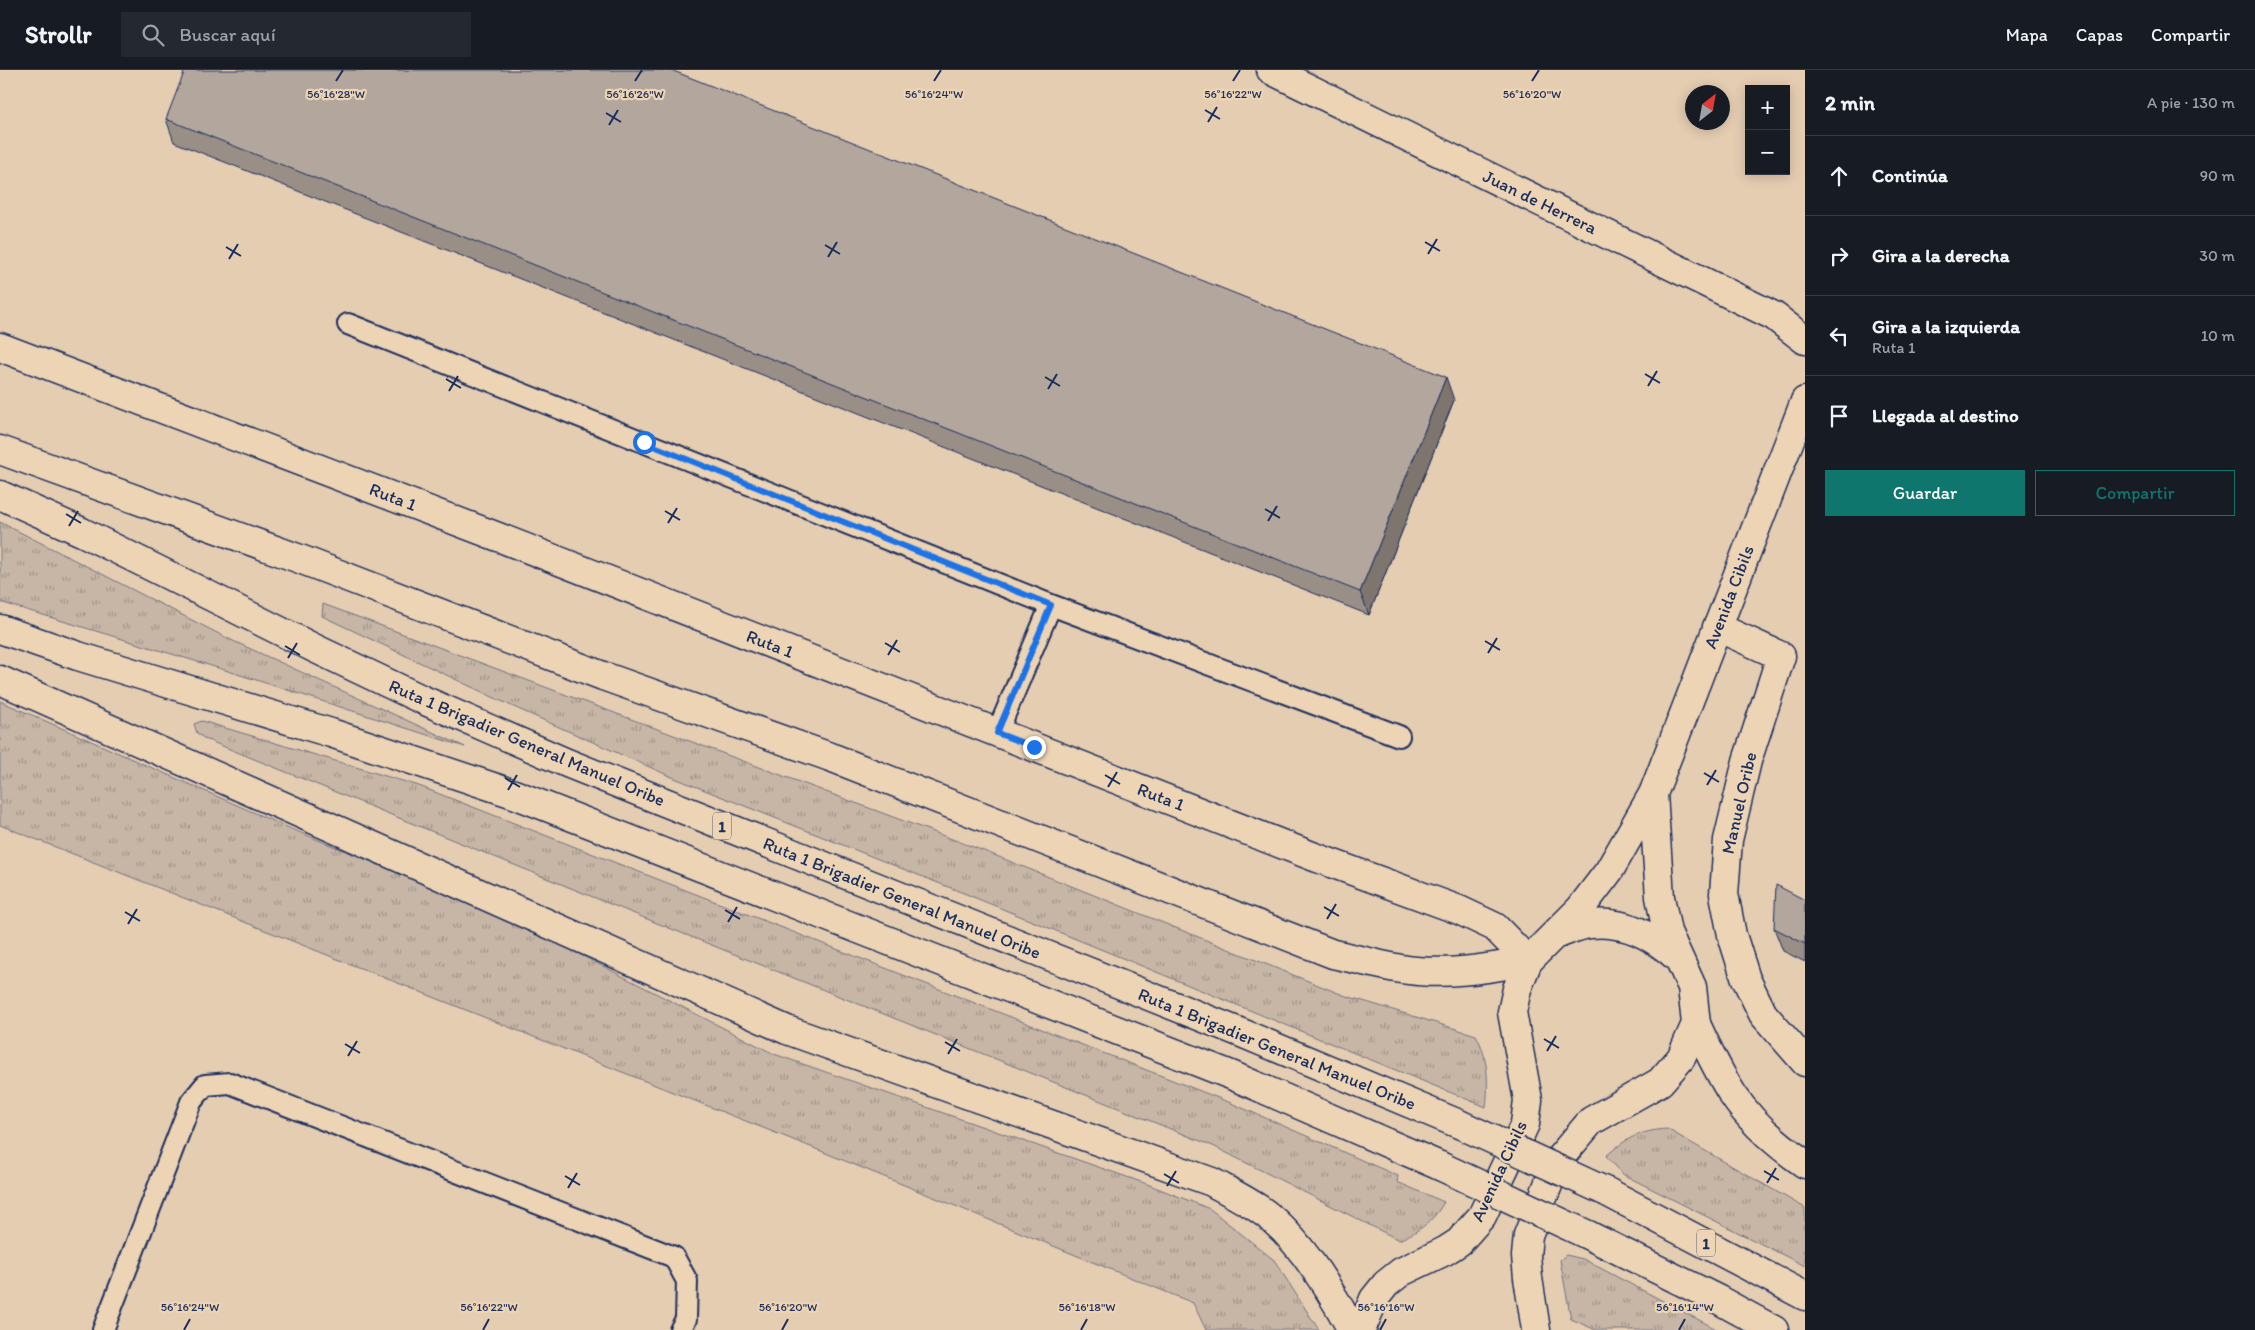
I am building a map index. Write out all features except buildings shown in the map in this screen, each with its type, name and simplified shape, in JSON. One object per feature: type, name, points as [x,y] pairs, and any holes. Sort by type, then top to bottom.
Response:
[{"type":"main road","name":"Juan de Herrera","points":[[1271,70],[1774,316],[1805,340]]},
{"type":"main road","name":"Ruta 1","points":[[0,347],[493,535],[1312,856],[1459,910],[1495,928],[1528,961]]},
{"type":"main road","name":"Avenida Cibils","points":[[1361,1330],[1374,1299],[1386,1284],[1401,1272],[1445,1251],[1459,1242],[1482,1216],[1525,1124],[1528,1100],[1512,1012],[1517,989],[1528,961],[1580,909],[1609,871],[1654,794],[1805,401]]},
{"type":"main road","points":[[0,450],[300,559],[603,676],[842,761],[1333,954],[1403,970],[1479,970],[1528,961]]},
{"type":"main road","name":"Ruta 1 Brigadier General Manuel Oribe","points":[[0,495],[82,532],[314,648],[421,699],[567,763],[1244,1034],[1459,1124],[1607,1192],[1805,1296]]},
{"type":"main road","name":"Manuel Oribe","points":[[1718,628],[1781,656],[1747,761],[1728,840],[1724,894],[1732,935],[1746,979],[1758,1005],[1763,1014],[1805,1062]]},
{"type":"main road","points":[[0,629],[87,658],[331,732],[514,794],[1231,1075],[1440,1166],[1588,1235],[1719,1300],[1774,1330]]},
{"type":"main road","points":[[0,680],[787,1030],[1212,1182],[1260,1209],[1290,1238],[1333,1295],[1352,1330]]},
{"type":"main road","name":"Avenida Cibils","points":[[1536,1330],[1526,1256],[1528,1235],[1558,1160],[1591,1121],[1660,1082],[1681,1058],[1696,1024],[1692,987],[1667,932],[1660,897],[1654,794]]},
{"type":"main road","points":[[1556,934],[1589,924],[1616,924],[1658,941],[1680,960]]},
{"type":"main road","points":[[1696,1024],[1734,1096],[1760,1126],[1790,1154],[1805,1164]]},
{"type":"lane","points":[[348,324],[1051,605],[1399,736]]},
{"type":"lane","points":[[997,733],[1051,605]]},
{"type":"lane","points":[[103,1330],[191,1102],[206,1085],[230,1083],[674,1257],[687,1281],[686,1320],[680,1330]]},
{"type":"green space","points":[[0,522],[229,639],[465,747],[228,671],[0,602]]},
{"type":"green space","points":[[323,604],[984,851],[1343,995],[1476,1035],[1483,1052],[1487,1070],[1486,1107],[966,894],[672,777],[516,708],[322,616]]},
{"type":"green space","points":[[0,701],[289,828],[511,919],[774,1054],[1147,1184],[1210,1209],[1274,1260],[1319,1330],[1206,1330],[1193,1303],[806,1145],[0,825]]},
{"type":"green space","points":[[202,721],[419,786],[1231,1103],[1398,1176],[1397,1182],[1444,1202],[1425,1225],[1399,1240],[1213,1146],[674,930],[205,739],[197,733],[194,724]]},
{"type":"green space","points":[[1667,1129],[1805,1208],[1805,1266],[1624,1175],[1606,1156],[1620,1144],[1634,1136]]},
{"type":"green space","points":[[1566,1255],[1583,1259],[1718,1330],[1596,1330],[1571,1319],[1560,1260]]},
{"type":"route","points":[[644,442],[1051,605],[997,733],[1034,747]]}]
